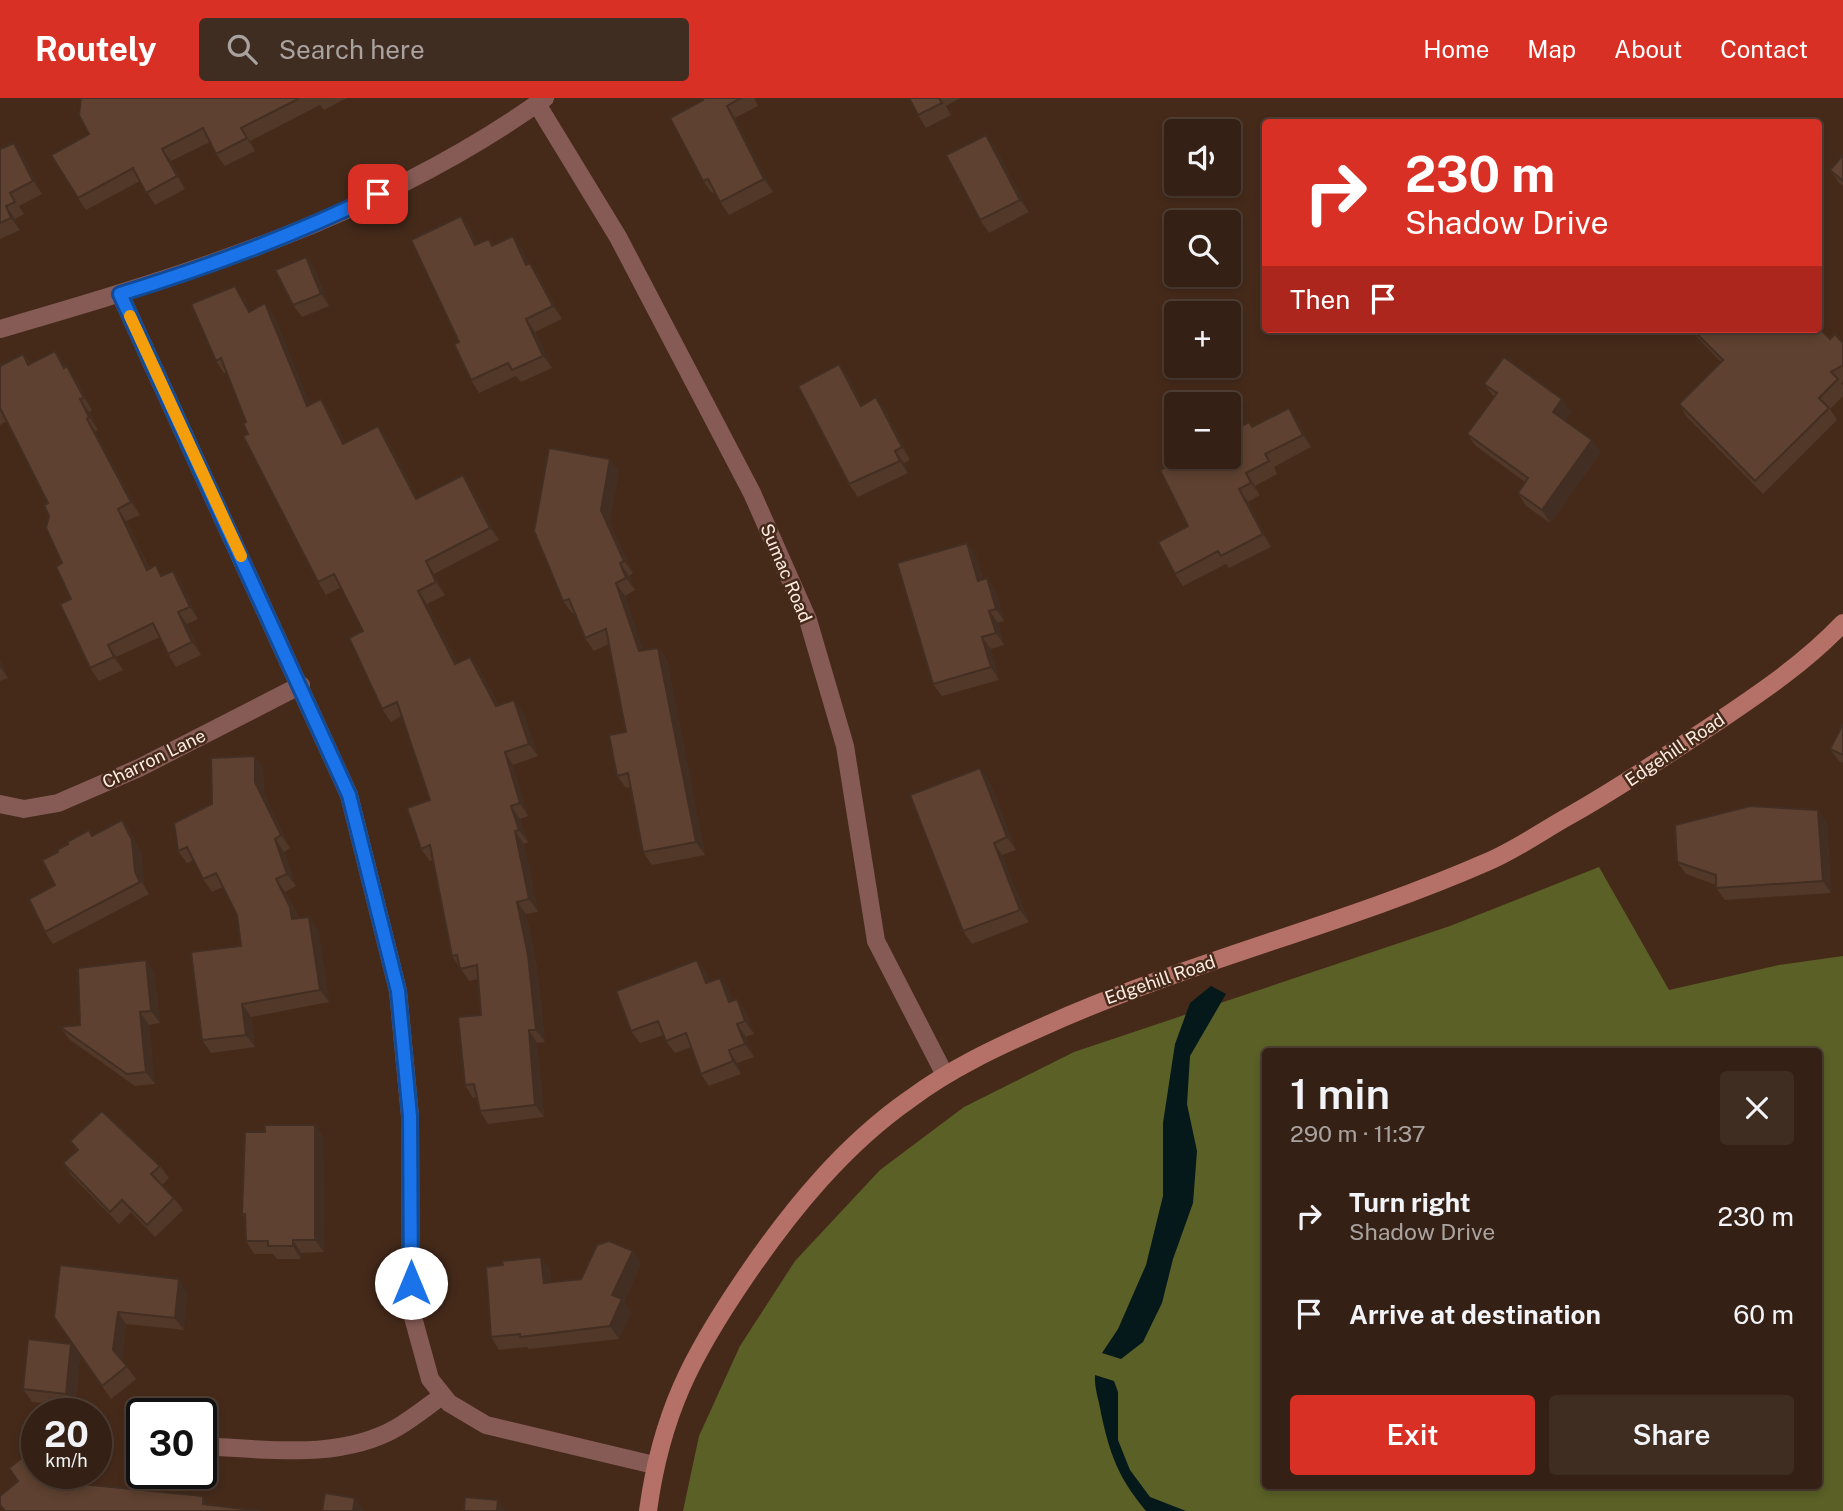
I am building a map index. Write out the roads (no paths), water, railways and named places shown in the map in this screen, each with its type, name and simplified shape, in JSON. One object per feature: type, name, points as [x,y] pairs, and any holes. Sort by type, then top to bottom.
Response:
[{"type":"street","points":[[0,329],[212,265],[332,217],[448,160],[541,101]]},
{"type":"street","name":"Sumac Road","points":[[541,101],[618,237],[752,493],[808,620],[845,746],[876,941],[945,1075]]},
{"type":"street","points":[[120,294],[349,795],[398,991],[410,1116],[411,1310],[430,1379],[442,1396],[486,1425],[654,1465]]},
{"type":"street","name":"Edgehill Road","points":[[648,1511],[654,1465],[671,1406],[705,1336],[773,1236],[832,1166],[907,1101],[982,1054],[1114,994],[1373,907],[1491,861],[1624,785],[1740,707],[1814,654],[1843,623]]},
{"type":"street","name":"Charron Lane","points":[[0,804],[24,809],[58,803],[139,768],[301,685]]},
{"type":"street","points":[[217,1447],[303,1451],[344,1446],[397,1428],[442,1396]]}]
